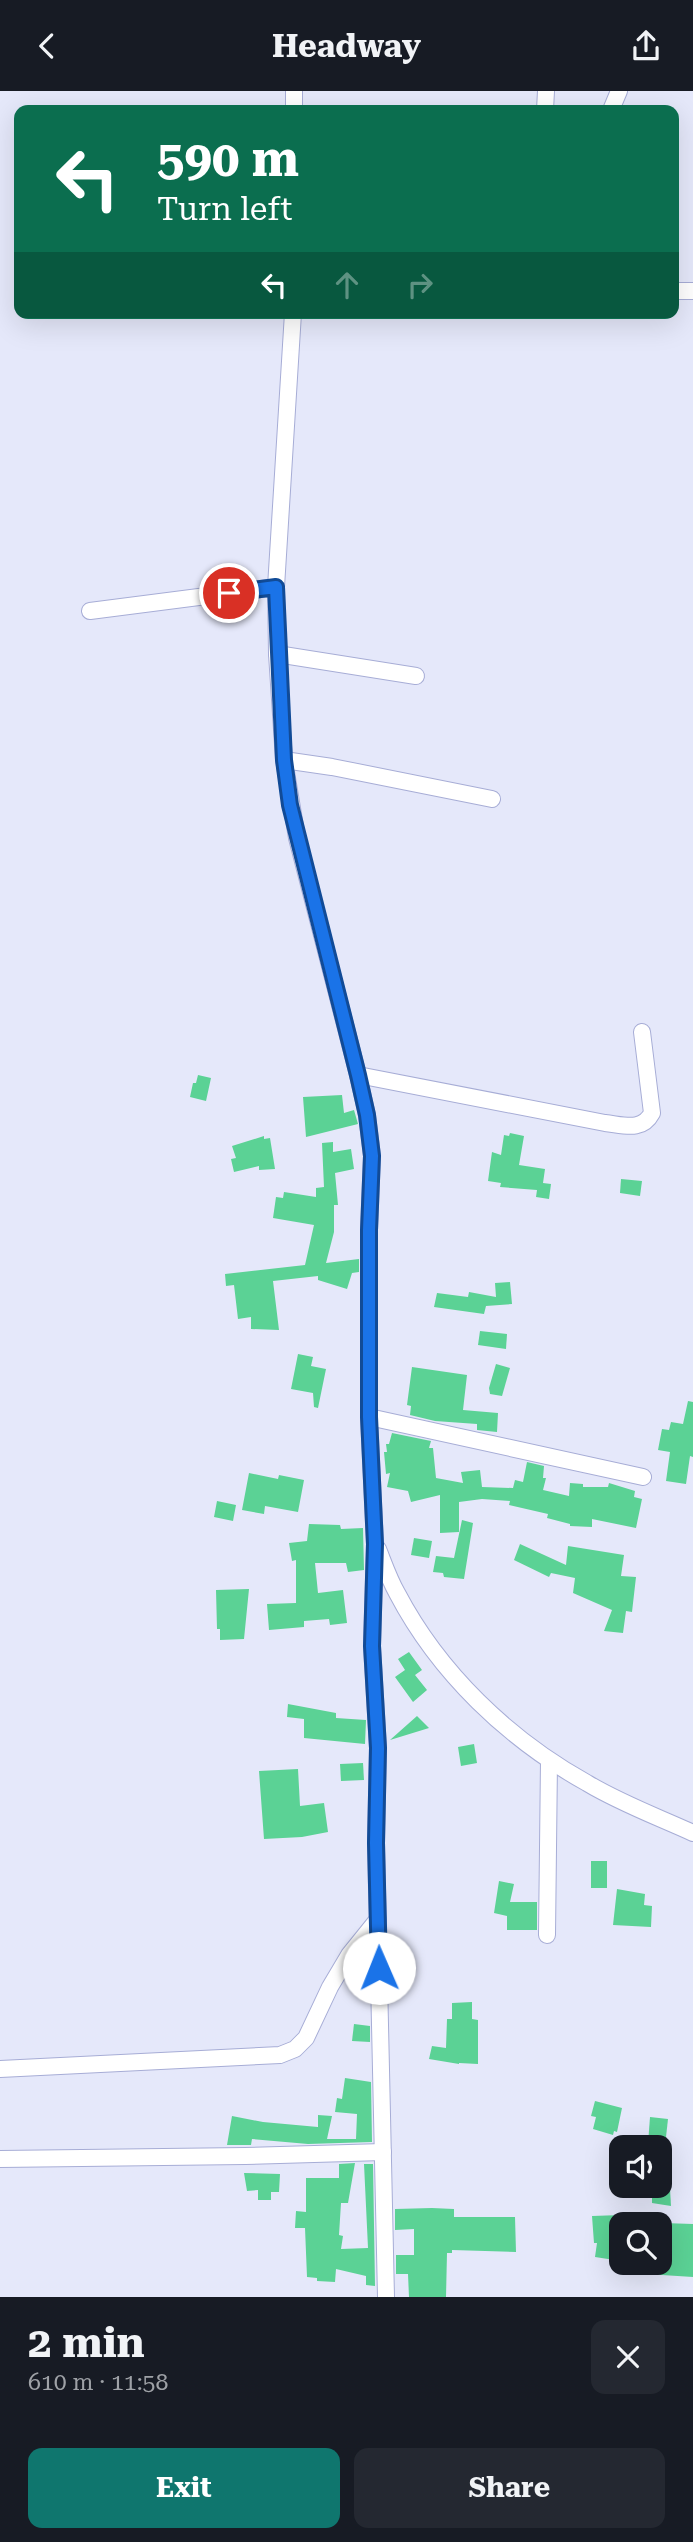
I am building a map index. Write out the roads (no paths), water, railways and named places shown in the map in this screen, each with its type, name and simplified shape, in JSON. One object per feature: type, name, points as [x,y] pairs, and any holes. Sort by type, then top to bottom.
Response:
[{"type":"street","points":[[293,319],[276,587],[284,760],[297,838],[358,1075],[372,1156],[369,1230],[369,1417],[375,1544],[372,1646],[378,1748],[376,1843],[386,2297]]},
{"type":"street","points":[[90,611],[276,587]]},
{"type":"street","points":[[278,654],[416,676]]},
{"type":"street","points":[[284,760],[492,799]]},
{"type":"street","points":[[358,1075],[636,1127],[648,1121],[652,1113],[642,1032]]},
{"type":"street","points":[[369,1417],[643,1477]]},
{"type":"street","points":[[375,1544],[396,1593],[425,1640],[453,1677],[493,1715],[549,1761],[589,1785],[693,1833]]},
{"type":"street","points":[[547,1935],[549,1761]]},
{"type":"street","points":[[0,2070],[280,2055],[295,2049],[306,2039],[330,1987],[349,1955],[378,1919]]},
{"type":"street","points":[[0,2159],[383,2152]]}]
